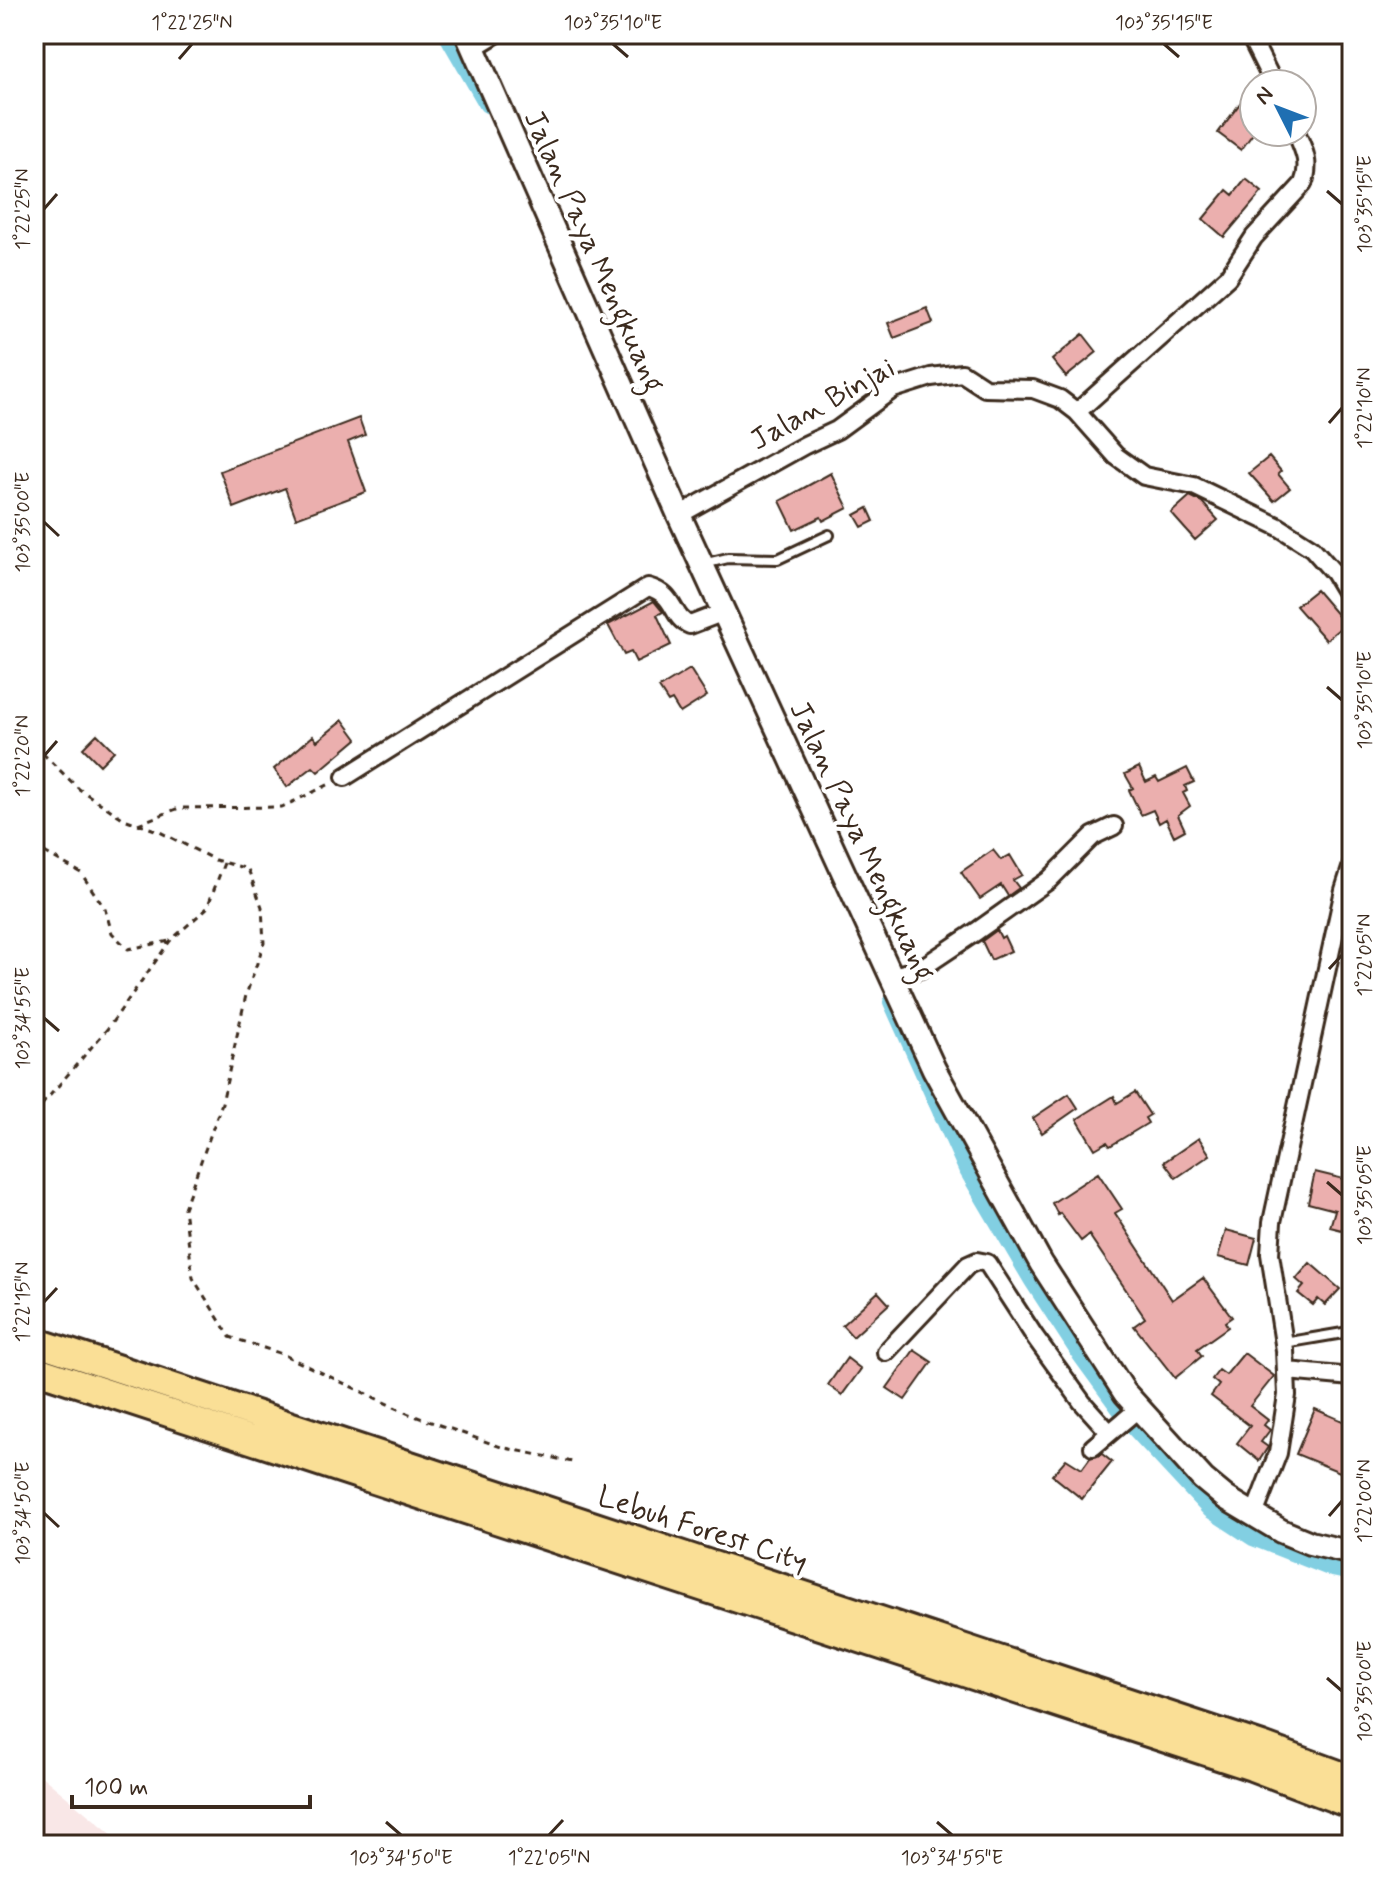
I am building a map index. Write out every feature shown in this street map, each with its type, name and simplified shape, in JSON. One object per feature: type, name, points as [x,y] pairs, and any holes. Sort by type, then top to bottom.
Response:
[{"type":"main road","name":"Lebuh Forest City","points":[[34,1341],[1246,1741],[1352,1779]]},
{"type":"main road","name":"Lebuh Forest City","points":[[34,1369],[1252,1767],[1352,1805]]},
{"type":"street","points":[[470,41],[496,34]]},
{"type":"street","points":[[1249,34],[1266,68]]},
{"type":"street","name":"Jalan Paya Mengkuang","points":[[470,41],[679,515],[934,1069],[1041,1263],[1138,1409],[1203,1479],[1254,1515],[1310,1543],[1352,1553]]},
{"type":"street","points":[[1077,412],[1228,277],[1254,237],[1303,184],[1307,173],[1303,148]]},
{"type":"street","name":"Jalan Binjai","points":[[679,515],[837,430],[893,389],[931,377],[962,373],[985,388],[1033,389],[1060,399],[1077,412],[1116,456],[1144,476],[1194,486],[1279,527],[1312,548],[1334,573],[1352,603]]},
{"type":"street","points":[[345,777],[648,587],[660,590],[683,622],[690,625],[724,612]]},
{"type":"street","points":[[893,976],[920,969],[977,931],[1049,880],[1093,836],[1114,826]]},
{"type":"street","points":[[1254,1515],[1278,1453],[1287,1395],[1284,1343],[1270,1254],[1272,1222],[1352,865]]},
{"type":"street","points":[[886,1352],[960,1272],[977,1261],[987,1263],[1035,1337],[1082,1402],[1109,1432]]},
{"type":"street","points":[[1287,1371],[1352,1377]]},
{"type":"street","points":[[1093,1447],[1138,1409]]},
{"type":"lane","points":[[702,565],[728,558],[778,559],[829,535]]},
{"type":"lane","points":[[1284,1343],[1349,1332]]},
{"type":"path","points":[[34,745],[79,789],[124,819],[158,831],[224,863],[248,869],[262,907],[264,943],[246,995],[222,1103],[184,1208],[193,1278],[230,1337],[282,1354],[409,1414],[501,1447],[577,1463]]},
{"type":"path","points":[[138,824],[179,808],[282,807],[345,777]]},
{"type":"path","points":[[34,846],[81,873],[105,909],[112,933],[128,949],[170,941]]},
{"type":"path","points":[[34,1114],[108,1028],[170,941],[207,908],[224,863]]},
{"type":"shaded area","points":[[34,1770],[125,1845],[34,1845]]},
{"type":"building","points":[[1238,106],[1238,148],[1218,133]]},
{"type":"building","points":[[1246,179],[1262,192],[1224,237],[1203,219],[1227,190],[1233,195]]},
{"type":"building","points":[[927,308],[933,323],[894,338],[888,323]]},
{"type":"building","points":[[1083,334],[1097,352],[1066,377],[1052,360]]},
{"type":"building","points":[[359,418],[365,435],[348,442],[366,492],[296,518],[285,488],[234,508],[220,471]]},
{"type":"building","points":[[1269,457],[1290,488],[1274,501],[1249,473]]},
{"type":"building","points":[[831,473],[848,508],[823,521],[821,517],[794,530],[780,501]]},
{"type":"building","points":[[1190,496],[1202,502],[1218,520],[1195,540],[1171,513]]},
{"type":"building","points":[[868,508],[874,521],[862,527],[855,515]]},
{"type":"building","points":[[1316,590],[1345,624],[1326,640],[1296,606]]},
{"type":"building","points":[[654,601],[663,612],[657,615],[671,645],[636,662],[631,652],[624,655],[608,625]]},
{"type":"building","points":[[690,669],[707,696],[680,713],[659,688]]},
{"type":"building","points":[[343,720],[357,739],[318,772],[313,767],[287,787],[274,769],[313,736],[317,741]]},
{"type":"building","points":[[97,734],[114,751],[100,765],[83,748]]},
{"type":"building","points":[[1139,767],[1146,782],[1156,777],[1159,782],[1187,768],[1194,782],[1185,786],[1187,791],[1183,793],[1190,806],[1178,815],[1185,830],[1174,836],[1166,819],[1159,823],[1153,810],[1141,815],[1125,774]]},
{"type":"building","points":[[993,850],[1001,860],[1010,855],[1022,875],[1013,880],[1019,888],[1008,896],[1001,885],[980,899],[961,872]]},
{"type":"building","points":[[997,930],[1001,938],[1004,936],[1011,951],[991,960],[982,941]]},
{"type":"building","points":[[1135,1092],[1150,1115],[1145,1118],[1148,1123],[1110,1146],[1107,1142],[1095,1149],[1077,1119],[1114,1096],[1117,1103]]},
{"type":"building","points":[[1069,1094],[1078,1108],[1042,1133],[1033,1118]]},
{"type":"building","points":[[1199,1138],[1210,1155],[1176,1178],[1164,1162]]},
{"type":"building","points":[[1315,1172],[1352,1181],[1352,1194],[1342,1230],[1330,1227],[1335,1210],[1308,1203]]},
{"type":"building","points":[[1098,1173],[1122,1209],[1115,1213],[1172,1300],[1203,1278],[1232,1317],[1225,1322],[1228,1327],[1197,1349],[1202,1356],[1175,1378],[1134,1326],[1145,1318],[1089,1235],[1081,1241],[1060,1213],[1058,1215],[1052,1203]]},
{"type":"building","points":[[1226,1230],[1256,1238],[1249,1265],[1218,1257]]},
{"type":"building","points":[[1310,1263],[1340,1289],[1325,1305],[1318,1299],[1313,1305],[1298,1293],[1304,1286],[1296,1279]]},
{"type":"building","points":[[878,1292],[889,1304],[853,1337],[842,1325]]},
{"type":"building","points":[[914,1350],[932,1362],[905,1400],[887,1388]]},
{"type":"building","points":[[1244,1353],[1274,1376],[1250,1406],[1268,1420],[1264,1425],[1270,1430],[1261,1442],[1268,1447],[1259,1461],[1237,1443],[1250,1426],[1211,1396],[1219,1385],[1212,1379],[1219,1370],[1226,1375]]},
{"type":"building","points":[[847,1358],[861,1369],[842,1395],[828,1385]]},
{"type":"building","points":[[1315,1409],[1352,1425],[1352,1477],[1296,1454]]},
{"type":"building","points":[[1102,1454],[1112,1462],[1082,1499],[1052,1475],[1066,1459],[1082,1469],[1090,1458]]},
{"type":"waterway","points":[[446,34],[487,105]]},
{"type":"waterway","points":[[891,1002],[966,1169],[1032,1281],[1131,1425],[1210,1510],[1253,1538],[1332,1569],[1352,1573]]}]
